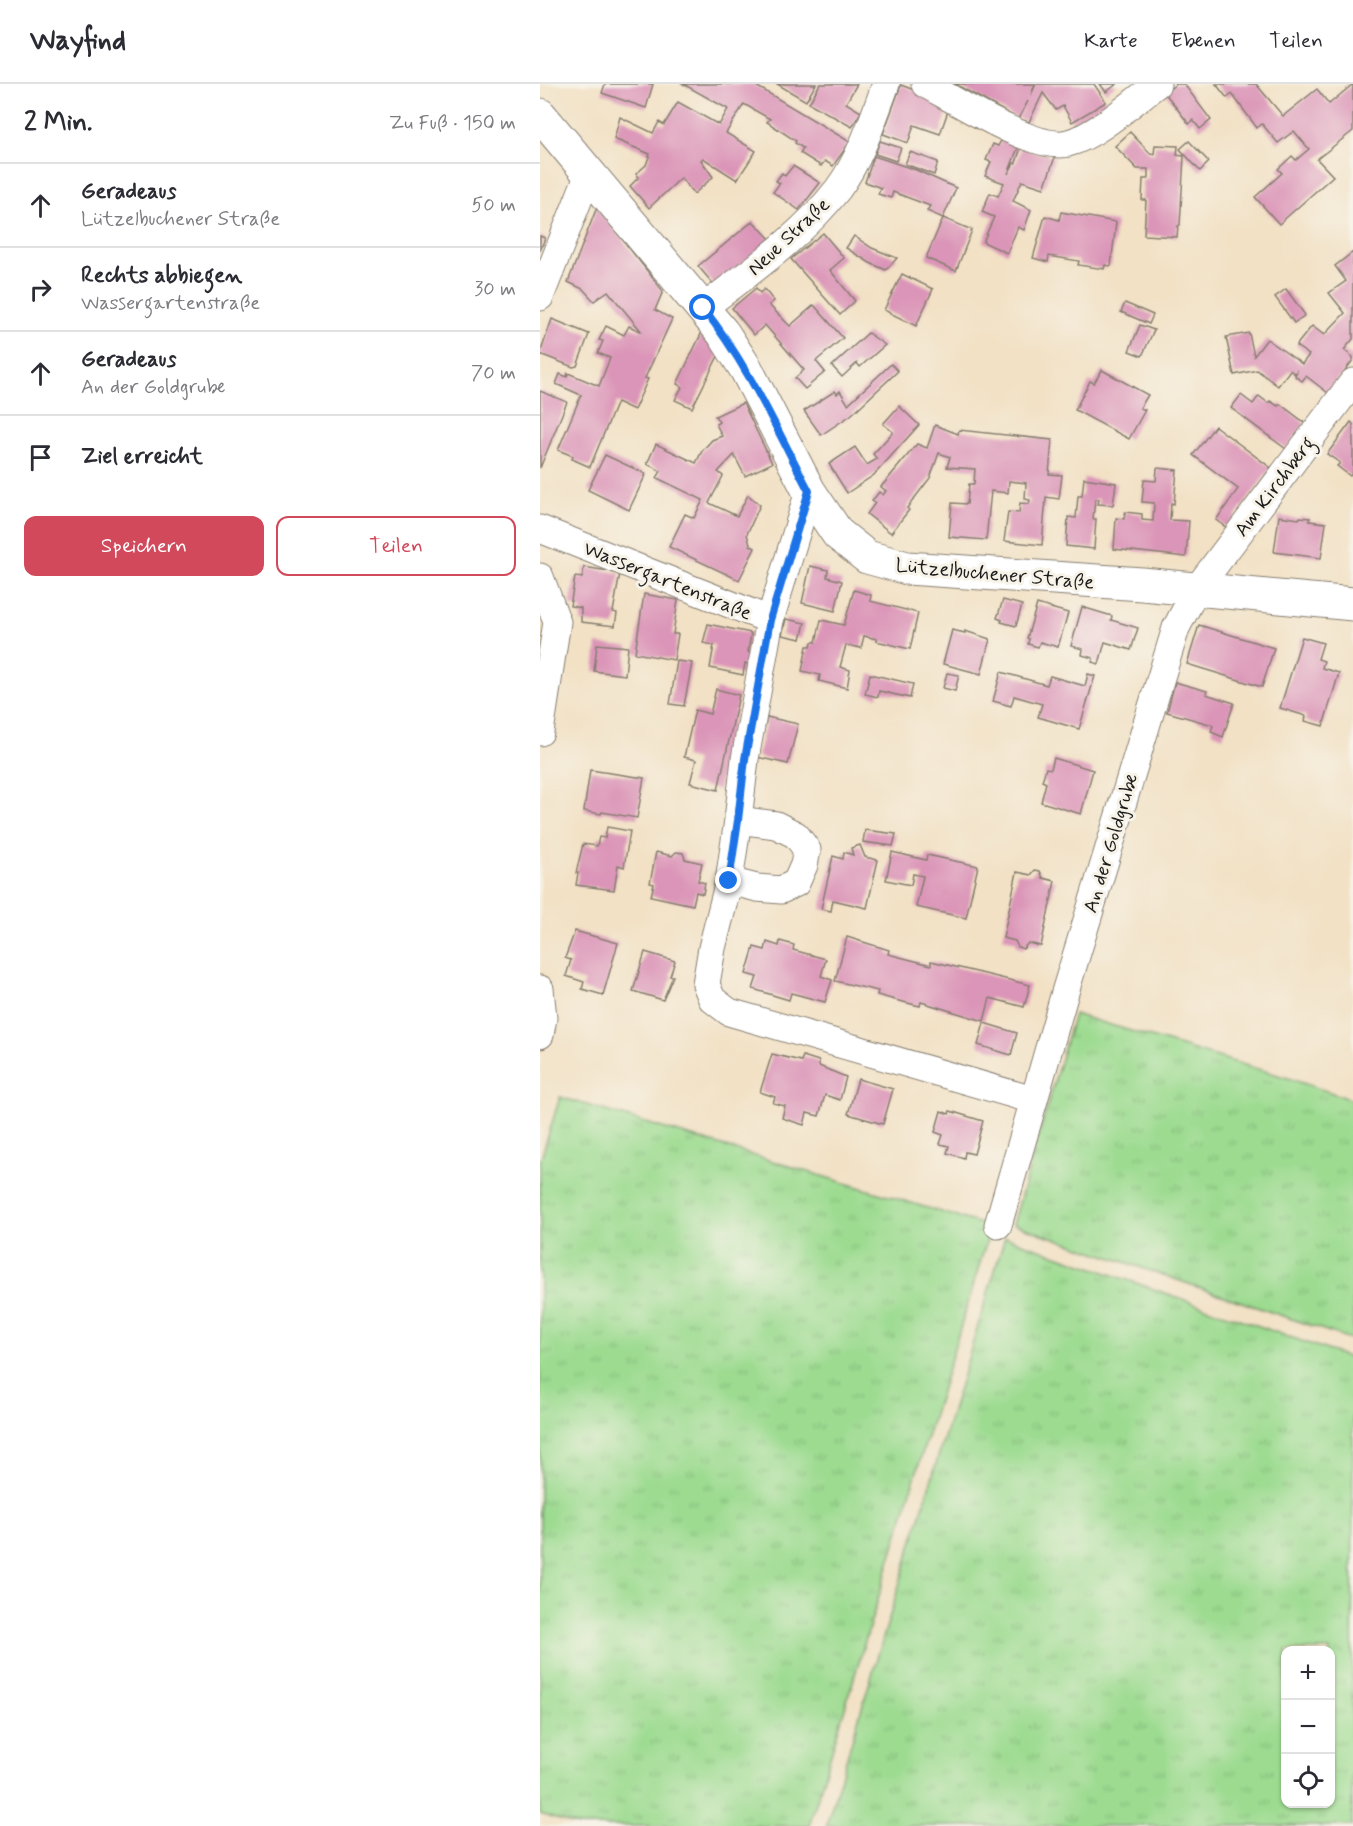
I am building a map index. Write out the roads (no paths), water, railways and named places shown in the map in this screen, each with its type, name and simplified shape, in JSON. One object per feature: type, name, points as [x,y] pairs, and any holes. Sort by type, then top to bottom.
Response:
[{"type":"main road","name":"Lützelbuchener Straße","points":[[540,115],[723,333],[746,369],[809,491],[838,534],[867,557],[907,568],[1142,584],[1353,604]]},
{"type":"street","name":"Neue Straße","points":[[703,308],[777,252],[838,189],[854,163],[886,84]]},
{"type":"street","points":[[925,84],[1017,133],[1051,144],[1066,144],[1081,138],[1157,84]]},
{"type":"street","points":[[540,297],[589,173]]},
{"type":"street","name":"Am Kirchberg","points":[[1196,590],[1353,382]]},
{"type":"street","name":"Wassergartenstraße","points":[[540,529],[770,620],[809,491]]},
{"type":"street","points":[[540,577],[557,622],[540,732]]},
{"type":"street","name":"An der Goldgrube","points":[[998,1225],[1033,1100],[1176,628],[1196,590]]},
{"type":"street","points":[[770,620],[745,759],[729,881],[712,948],[706,984],[712,999],[729,1012],[1033,1100]]},
{"type":"street","points":[[729,881],[757,888],[781,890],[796,883],[806,858],[807,850],[796,834],[776,825],[738,820]]},
{"type":"street","points":[[540,989],[543,1018],[540,1035]]}]
